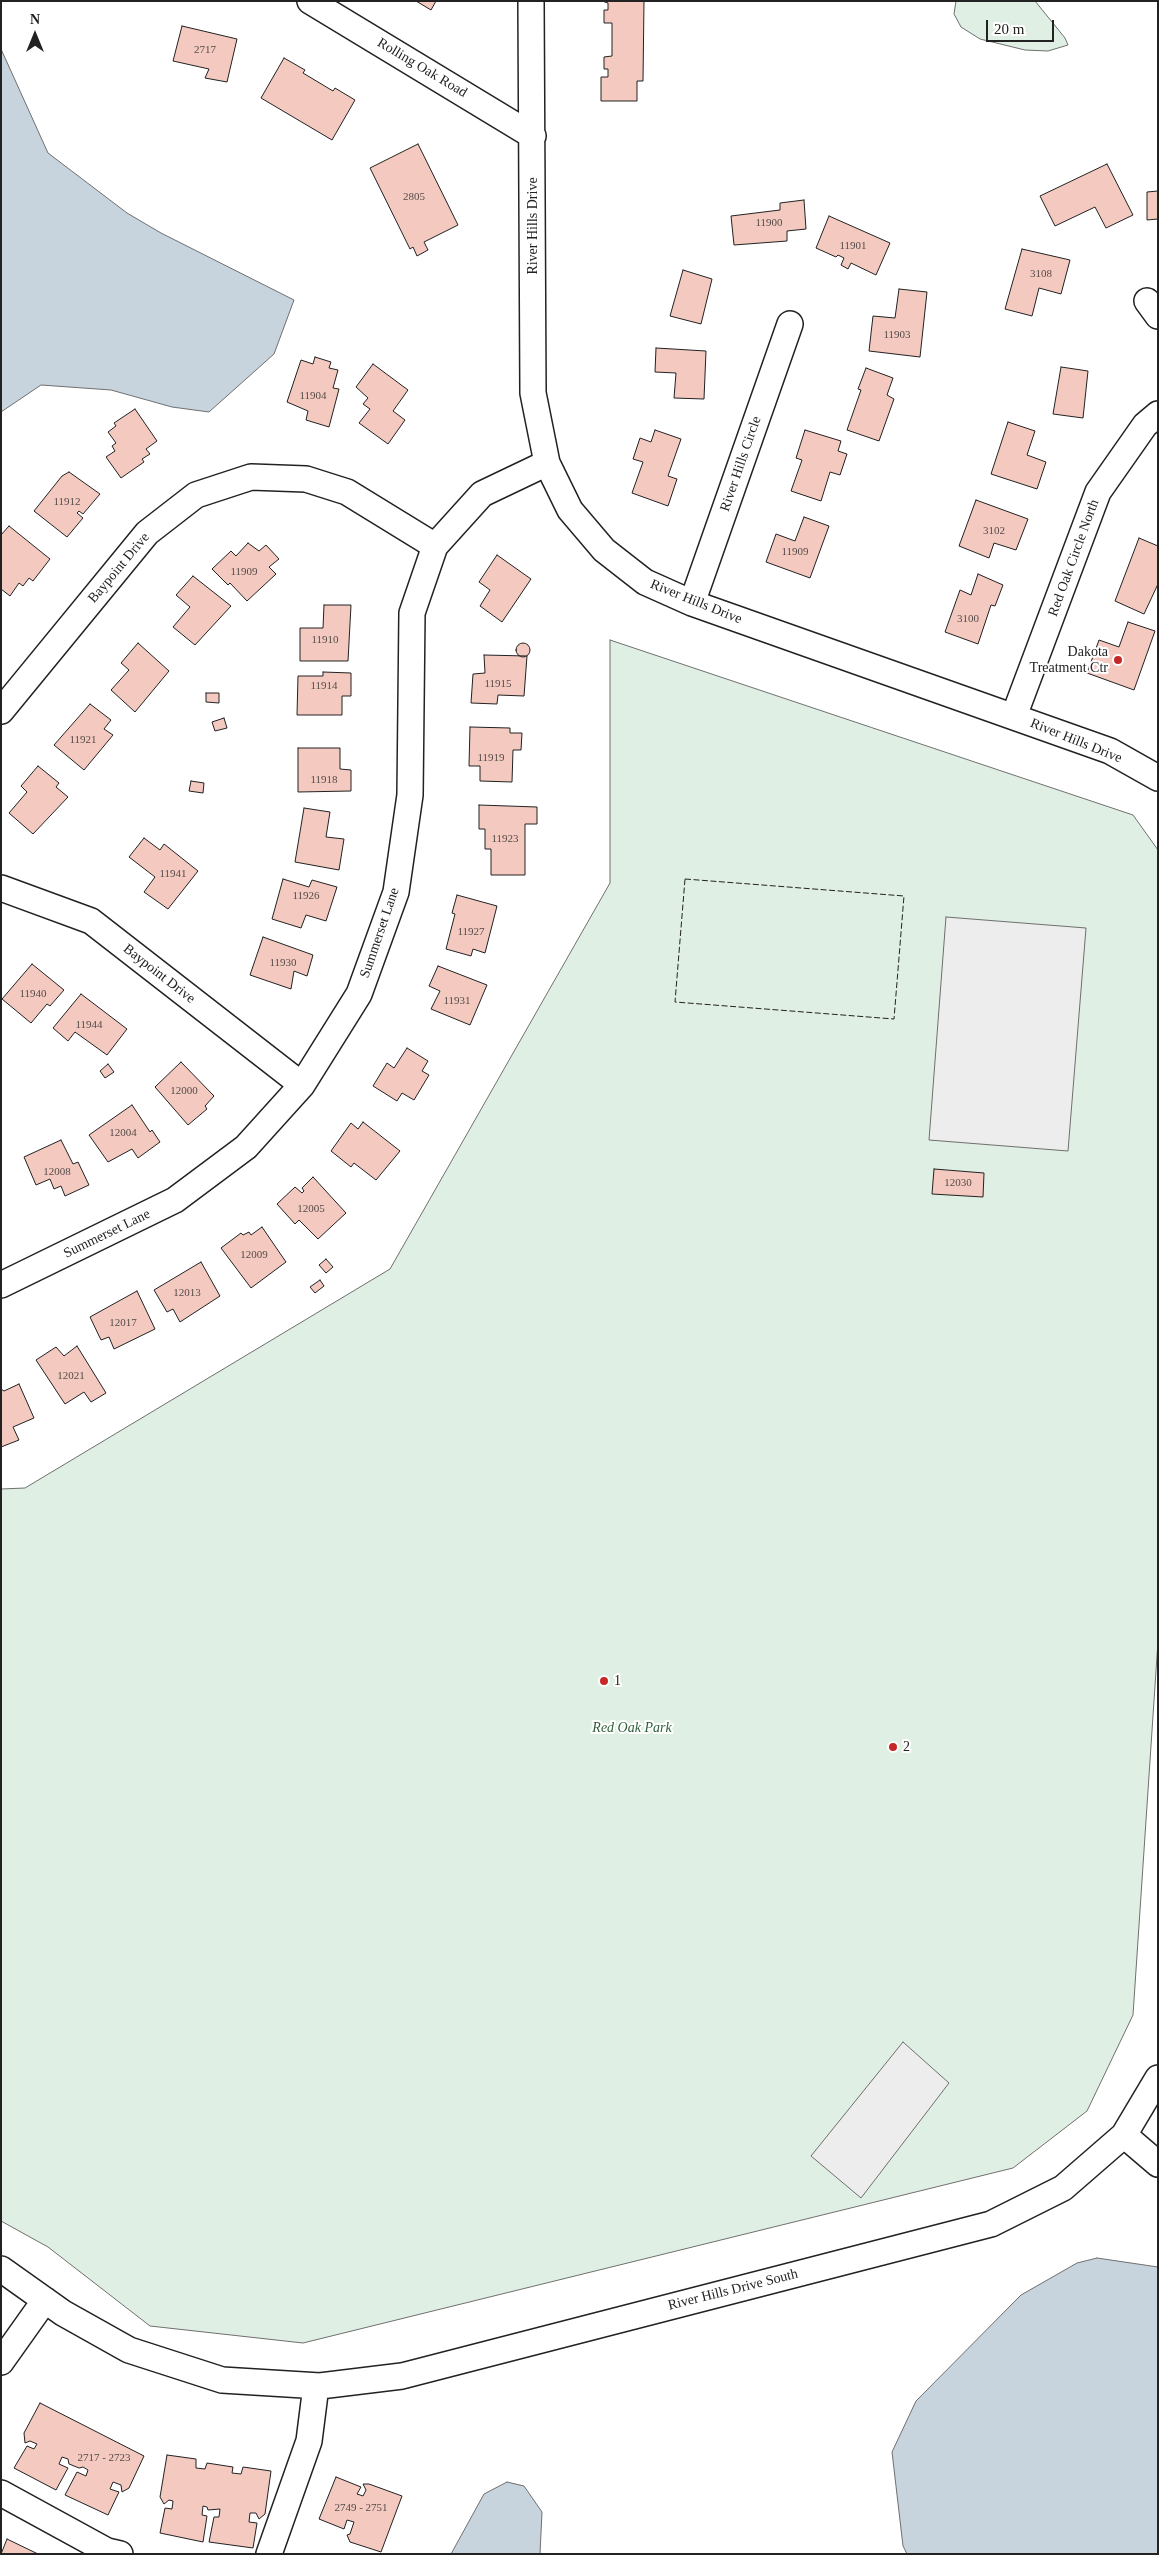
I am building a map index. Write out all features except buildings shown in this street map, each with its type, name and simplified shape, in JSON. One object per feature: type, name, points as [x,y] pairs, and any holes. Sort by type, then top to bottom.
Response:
[{"type":"street","name":"Rolling Oak Road","points":[[310,1],[533,136]]},
{"type":"street","name":"River Hills Drive","points":[[531,1],[533,393],[547,463],[570,510],[604,550],[645,582],[692,604],[1110,751],[1158,778]]},
{"type":"street","name":"River Hills Circle","points":[[692,604],[790,324]]},
{"type":"street","name":"Red Oak Circle North","points":[[1014,716],[1098,492],[1145,425],[1158,414]]},
{"type":"street","name":"Summerset Lane","points":[[1,1285],[175,1200],[246,1147],[302,1085],[359,994],[396,892],[410,795],[412,613],[436,546],[482,494],[547,463]]},
{"type":"street","name":"Baypoint Drive","points":[[1,711],[147,533],[196,495],[251,478],[306,479],[347,492],[436,546]]},
{"type":"street","name":"Baypoint Drive","points":[[1,888],[91,921],[302,1085]]},
{"type":"street","points":[[1158,2078],[1124,2135],[1158,2164]]},
{"type":"street","name":"River Hills Drive South","points":[[1,2269],[63,2314],[129,2350],[222,2380],[316,2386],[402,2376],[991,2224],[1063,2188],[1124,2135]]},
{"type":"street","points":[[1,2362],[45,2300]]},
{"type":"street","points":[[269,2554],[309,2440],[316,2386]]},
{"type":"street","points":[[1,2493],[107,2551],[120,2554]]},
{"type":"green space","points":[[956,1],[1035,1],[1065,38],[1068,45],[1048,51],[1025,50],[980,39],[961,27],[954,14]]},
{"type":"green space","name":"Red Oak Park","points":[[610,640],[1133,815],[1158,850],[1158,1641],[1133,2015],[1087,2111],[1013,2168],[303,2343],[150,2326],[48,2247],[1,2221],[1,1489],[25,1488],[390,1269],[610,883]]},
{"type":"shaded area","points":[[1,49],[48,153],[127,213],[161,233],[294,300],[274,354],[209,412],[172,407],[111,390],[41,385],[1,412]]},
{"type":"shaded area","points":[[946,917],[1086,928],[1068,1151],[929,1140]]},
{"type":"shaded area","points":[[903,2042],[949,2083],[861,2198],[811,2156]]},
{"type":"shaded area","points":[[1097,2258],[1158,2267],[1158,2554],[907,2554],[903,2546],[892,2452],[916,2401],[1021,2295],[1077,2263]]},
{"type":"shaded area","points":[[507,2482],[524,2486],[542,2512],[540,2554],[451,2554],[484,2494]]},
{"type":"fence","points":[[685,879],[904,896],[894,1019],[675,1002],[685,879]]},
{"type":"place","name":"Dakota Treatment Ctr","points":[[1118,660]]},
{"type":"place","name":"1","points":[[604,1681]]},
{"type":"place","name":"2","points":[[893,1747]]}]
